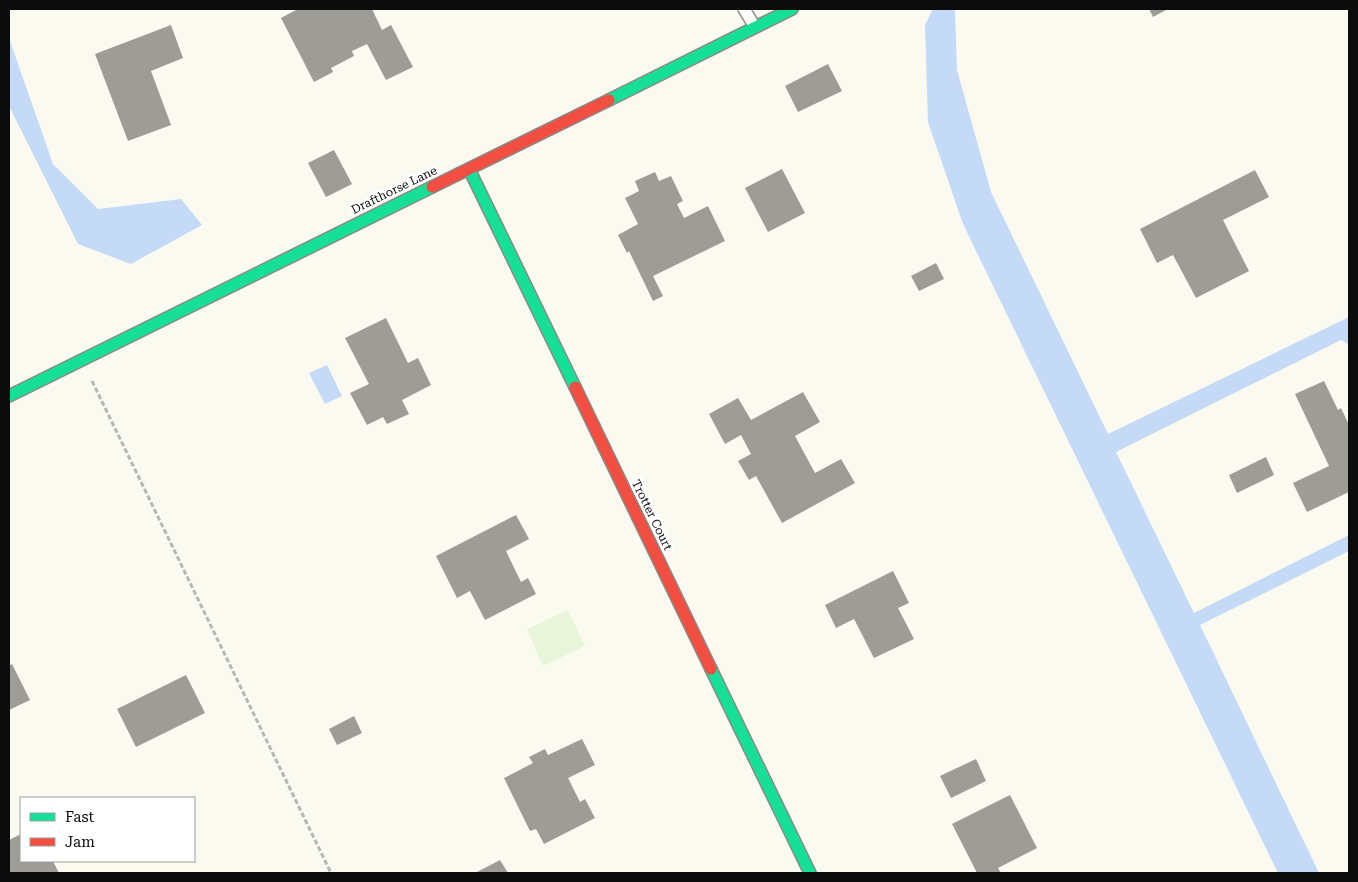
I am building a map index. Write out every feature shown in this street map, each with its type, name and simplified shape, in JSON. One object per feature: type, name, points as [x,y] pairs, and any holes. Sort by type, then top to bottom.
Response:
[{"type":"street","name":"Drafthorse Lane","points":[[9,396],[792,9]]},
{"type":"street","name":"Trotter Court","points":[[469,168],[810,873]]},
{"type":"lane","points":[[744,9],[755,27]]},
{"type":"path","points":[[81,360],[331,873]]},
{"type":"green space","points":[[568,610],[585,646],[543,666],[527,629]]},
{"type":"water","points":[[933,9],[955,9],[957,70],[991,192],[1108,434],[1349,317],[1349,345],[1341,340],[1116,452],[1194,613],[1349,535],[1349,551],[1200,625],[1319,873],[1278,873],[963,224],[928,122],[925,25]]},
{"type":"water","points":[[9,38],[53,164],[98,209],[181,199],[202,225],[131,264],[78,244],[9,106]]},
{"type":"water","points":[[327,365],[342,396],[325,404],[309,373]]},
{"type":"building","points":[[298,9],[372,9],[382,30],[391,25],[413,67],[386,80],[367,44],[352,51],[354,56],[331,68],[333,72],[314,82],[281,18]]},
{"type":"building","points":[[1149,9],[1168,9],[1153,17]]},
{"type":"building","points":[[171,25],[183,58],[151,71],[171,125],[128,141],[95,54]]},
{"type":"building","points":[[828,64],[842,91],[798,112],[785,86]]},
{"type":"building","points":[[334,150],[352,184],[326,197],[308,163]]},
{"type":"building","points":[[782,169],[805,213],[768,232],[745,188]]},
{"type":"building","points":[[1255,170],[1269,197],[1223,220],[1249,271],[1196,298],[1173,255],[1157,263],[1140,229]]},
{"type":"building","points":[[655,172],[659,181],[671,176],[683,201],[677,204],[684,218],[708,206],[725,241],[653,276],[663,296],[653,301],[629,251],[627,253],[618,235],[638,224],[625,198],[639,191],[635,181]]},
{"type":"building","points":[[936,263],[944,279],[919,291],[911,276]]},
{"type":"building","points":[[386,318],[408,363],[418,358],[431,385],[402,400],[409,414],[387,424],[383,417],[367,425],[350,393],[369,384],[345,338]]},
{"type":"building","points":[[1324,381],[1338,410],[1341,408],[1349,425],[1349,492],[1307,512],[1293,483],[1329,466],[1295,394]]},
{"type":"building","points":[[803,392],[820,422],[795,436],[815,473],[841,459],[855,483],[782,523],[756,476],[749,480],[738,461],[751,454],[741,435],[725,444],[709,414],[738,398],[751,420]]},
{"type":"building","points":[[1266,457],[1274,475],[1237,493],[1229,475]]},
{"type":"building","points":[[516,515],[529,539],[506,551],[521,582],[528,578],[536,594],[485,620],[470,591],[457,598],[436,556]]},
{"type":"building","points":[[893,571],[909,603],[898,608],[914,639],[874,658],[854,619],[836,628],[825,605]]},
{"type":"building","points":[[12,664],[30,700],[9,710],[9,666]]},
{"type":"building","points":[[186,675],[205,713],[136,747],[117,709]]},
{"type":"building","points":[[354,716],[362,733],[337,745],[329,729]]},
{"type":"building","points":[[582,739],[595,765],[568,778],[580,802],[585,799],[595,818],[544,844],[536,829],[530,831],[504,778],[533,763],[529,757],[545,749],[548,755]]},
{"type":"building","points":[[976,759],[986,781],[951,798],[940,776]]},
{"type":"building","points":[[1010,795],[1037,848],[998,868],[1001,873],[977,873],[952,824]]},
{"type":"building","points":[[20,834],[20,862],[54,862],[59,873],[9,873],[9,840]]},
{"type":"building","points":[[500,860],[508,873],[475,873]]},
{"type":"traffic: fast","points":[[609,100],[792,9]]},
{"type":"traffic: fast","points":[[469,169],[575,387]]},
{"type":"traffic: fast","points":[[9,396],[432,187]]},
{"type":"traffic: fast","points":[[711,669],[810,873]]},
{"type":"traffic: jam","points":[[432,187],[609,100]]},
{"type":"traffic: jam","points":[[575,387],[711,669]]}]
